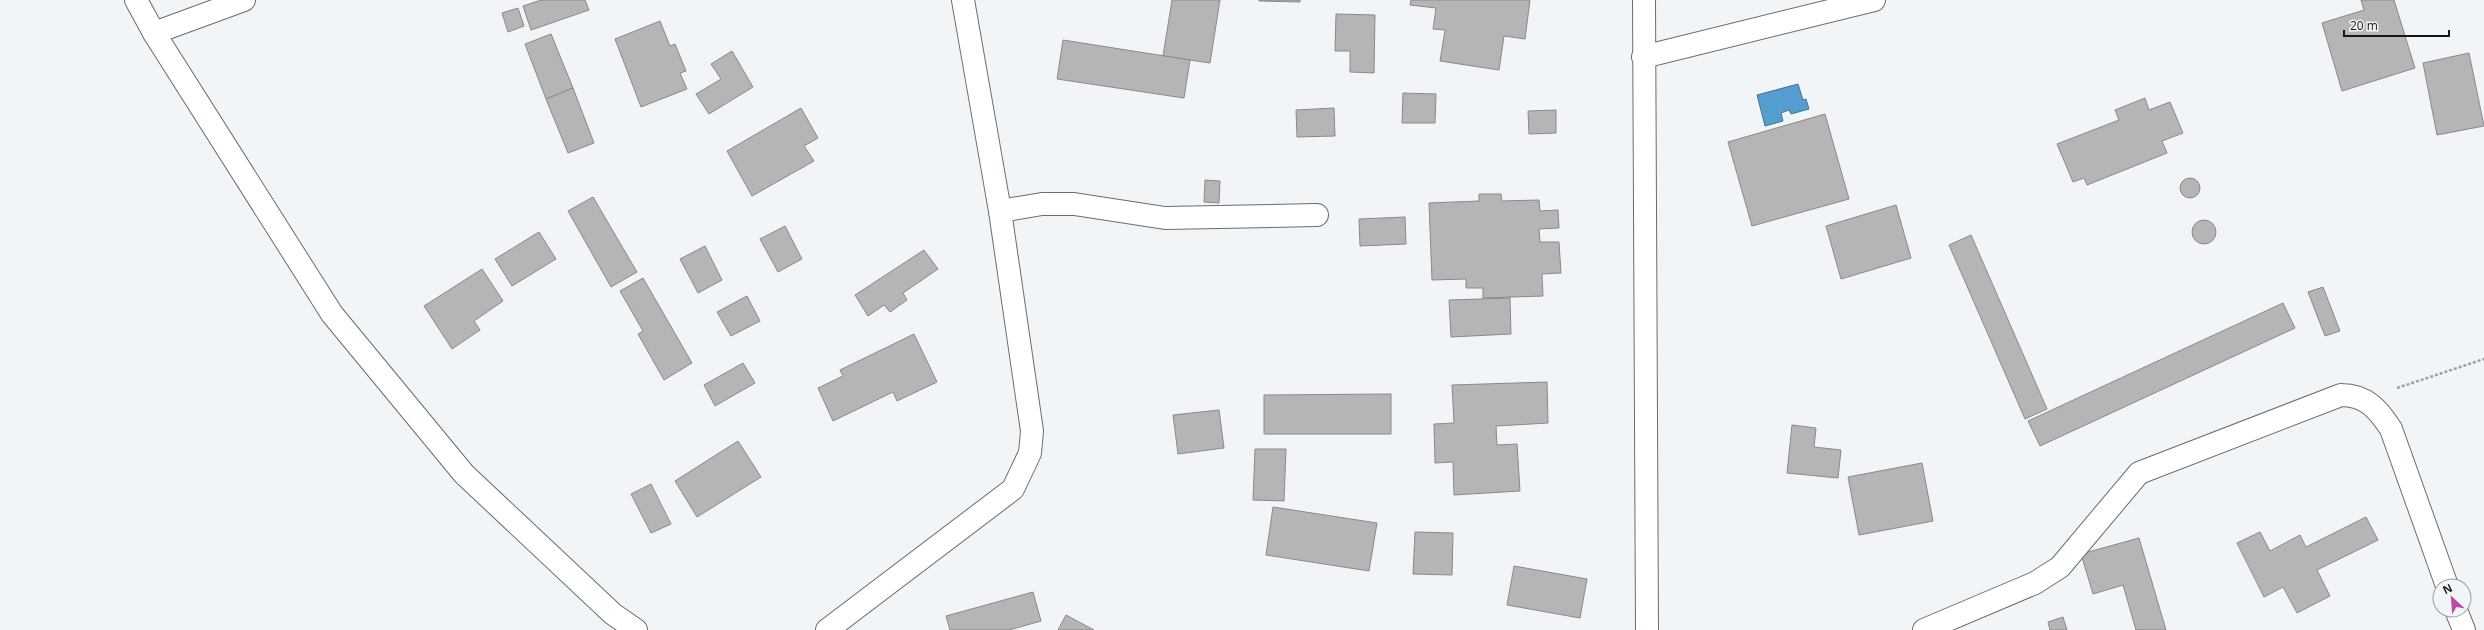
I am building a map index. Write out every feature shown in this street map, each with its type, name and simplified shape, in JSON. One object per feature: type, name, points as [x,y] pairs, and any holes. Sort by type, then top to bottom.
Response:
[{"type":"street","points":[[136,0],[154,33],[332,314],[464,474],[613,614],[636,630]]},
{"type":"street","points":[[154,33],[244,0]]},
{"type":"street","points":[[827,630],[987,511],[1013,489],[1030,453],[1032,432],[1000,211],[963,0]]},
{"type":"street","points":[[1644,0],[1643,58],[1647,630]]},
{"type":"street","points":[[1643,58],[1874,0]]},
{"type":"street","points":[[1000,211],[1042,204],[1074,204],[1165,218],[1316,215]]},
{"type":"street","points":[[1924,630],[2035,583],[2055,571],[2069,558],[2139,473],[2341,395],[2354,395],[2365,400],[2382,415],[2391,429],[2444,578]]},
{"type":"street","points":[[2459,618],[2464,630]]},
{"type":"path","points":[[2365,400],[2484,359]]},
{"type":"water","points":[[1798,84],[1803,100],[1806,99],[1809,109],[1791,114],[1789,110],[1781,113],[1783,121],[1765,126],[1757,95]]},
{"type":"building","points":[[541,0],[585,0],[589,10],[531,30],[523,6]]},
{"type":"building","points":[[1172,0],[1220,0],[1210,63],[1163,56]]},
{"type":"building","points":[[1300,0],[1300,2],[1259,1]]},
{"type":"building","points":[[1411,0],[1530,0],[1525,39],[1504,36],[1499,70],[1440,61],[1445,30],[1433,29],[1436,8],[1410,5]]},
{"type":"building","points":[[2361,0],[2394,0],[2415,68],[2342,91],[2322,23],[2364,10]]},
{"type":"building","points":[[518,8],[524,26],[508,32],[502,13]]},
{"type":"building","points":[[1336,14],[1375,15],[1374,73],[1350,72],[1350,51],[1335,51]]},
{"type":"building","points":[[660,21],[670,46],[675,44],[686,71],[680,73],[687,89],[641,107],[615,39]]},
{"type":"building","points":[[551,34],[573,88],[546,99],[525,44]]},
{"type":"building","points":[[1063,40],[1190,60],[1184,98],[1057,79]]},
{"type":"building","points":[[732,51],[753,87],[709,114],[696,94],[721,79],[711,64]]},
{"type":"building","points":[[2469,53],[2484,126],[2437,135],[2423,63]]},
{"type":"building","points":[[573,88],[594,143],[568,153],[546,99]]},
{"type":"building","points":[[1403,93],[1436,94],[1435,123],[1402,123]]},
{"type":"building","points":[[2145,98],[2149,110],[2170,102],[2183,133],[2162,141],[2167,153],[2087,185],[2084,178],[2073,182],[2057,144],[2119,120],[2115,110]]},
{"type":"building","points":[[801,108],[818,138],[804,146],[814,161],[752,196],[727,151]]},
{"type":"building","points":[[1334,108],[1335,136],[1297,137],[1296,110]]},
{"type":"building","points":[[1556,110],[1556,133],[1529,134],[1528,111]]},
{"type":"building","points":[[1825,114],[1849,199],[1752,226],[1728,142]]},
{"type":"building","points":[[2190,178],[2197,181],[2200,188],[2197,195],[2190,198],[2183,195],[2180,188],[2183,181]]},
{"type":"building","points":[[1205,180],[1220,181],[1219,203],[1204,202]]},
{"type":"building","points":[[1479,194],[1501,194],[1502,201],[1539,200],[1540,211],[1558,210],[1559,228],[1539,229],[1540,242],[1559,242],[1561,273],[1542,274],[1543,296],[1483,298],[1483,288],[1466,288],[1466,279],[1432,280],[1429,203],[1479,201]]},
{"type":"building","points":[[593,197],[637,272],[611,287],[568,211]]},
{"type":"building","points":[[1896,205],[1911,258],[1841,279],[1826,226]]},
{"type":"building","points":[[1405,217],[1406,244],[1360,246],[1359,219]]},
{"type":"building","points":[[2204,220],[2213,223],[2216,232],[2213,241],[2204,244],[2195,241],[2192,232],[2195,223]]},
{"type":"building","points":[[785,226],[802,259],[778,272],[760,239]]},
{"type":"building","points":[[539,232],[556,259],[512,286],[495,259]]},
{"type":"building","points":[[1971,235],[2047,409],[2025,419],[1949,245]]},
{"type":"building","points":[[705,246],[722,280],[698,293],[680,259]]},
{"type":"building","points":[[924,250],[938,269],[903,293],[907,300],[890,312],[884,305],[868,316],[855,295]]},
{"type":"building","points":[[482,269],[503,301],[474,321],[480,330],[452,349],[424,306]]},
{"type":"building","points":[[643,278],[692,363],[664,380],[638,334],[643,331],[620,291]]},
{"type":"building","points":[[2323,287],[2340,331],[2325,336],[2308,292]]},
{"type":"building","points":[[747,296],[760,321],[731,336],[717,312]]},
{"type":"building","points":[[1510,298],[1511,334],[1451,337],[1449,300]]},
{"type":"building","points":[[2283,303],[2295,328],[2040,446],[2028,421]]},
{"type":"building","points":[[914,334],[937,382],[897,401],[893,392],[833,421],[818,388],[843,376],[840,370]]},
{"type":"building","points":[[743,363],[755,383],[715,406],[704,385]]},
{"type":"building","points":[[1547,382],[1548,423],[1496,426],[1497,445],[1517,444],[1520,491],[1454,495],[1453,462],[1435,463],[1434,424],[1454,423],[1452,385]]},
{"type":"building","points":[[1391,394],[1391,434],[1264,434],[1264,395]]},
{"type":"building","points":[[1219,410],[1224,448],[1178,454],[1173,415]]},
{"type":"building","points":[[1792,425],[1816,428],[1814,447],[1841,450],[1838,478],[1787,473]]},
{"type":"building","points":[[738,441],[761,477],[697,517],[675,481]]},
{"type":"building","points":[[1255,449],[1286,449],[1284,501],[1253,500]]},
{"type":"building","points":[[1922,463],[1933,521],[1859,535],[1848,477]]},
{"type":"building","points":[[651,484],[671,524],[651,533],[631,494]]},
{"type":"building","points":[[1273,507],[1377,523],[1369,571],[1266,555]]},
{"type":"building","points":[[2366,517],[2378,540],[2317,570],[2330,596],[2297,613],[2283,587],[2264,597],[2237,543],[2260,532],[2270,551],[2300,535],[2306,547]]},
{"type":"building","points":[[1415,532],[1453,533],[1452,575],[1413,574]]},
{"type":"building","points":[[2139,538],[2166,630],[2136,630],[2123,585],[2093,594],[2081,554]]},
{"type":"building","points":[[1514,566],[1587,579],[1580,618],[1507,605]]},
{"type":"building","points":[[1033,592],[1041,621],[1009,630],[950,630],[946,616]]},
{"type":"building","points":[[1066,615],[1094,630],[1058,630]]},
{"type":"building","points":[[2063,617],[2067,630],[2050,630],[2048,622]]}]
